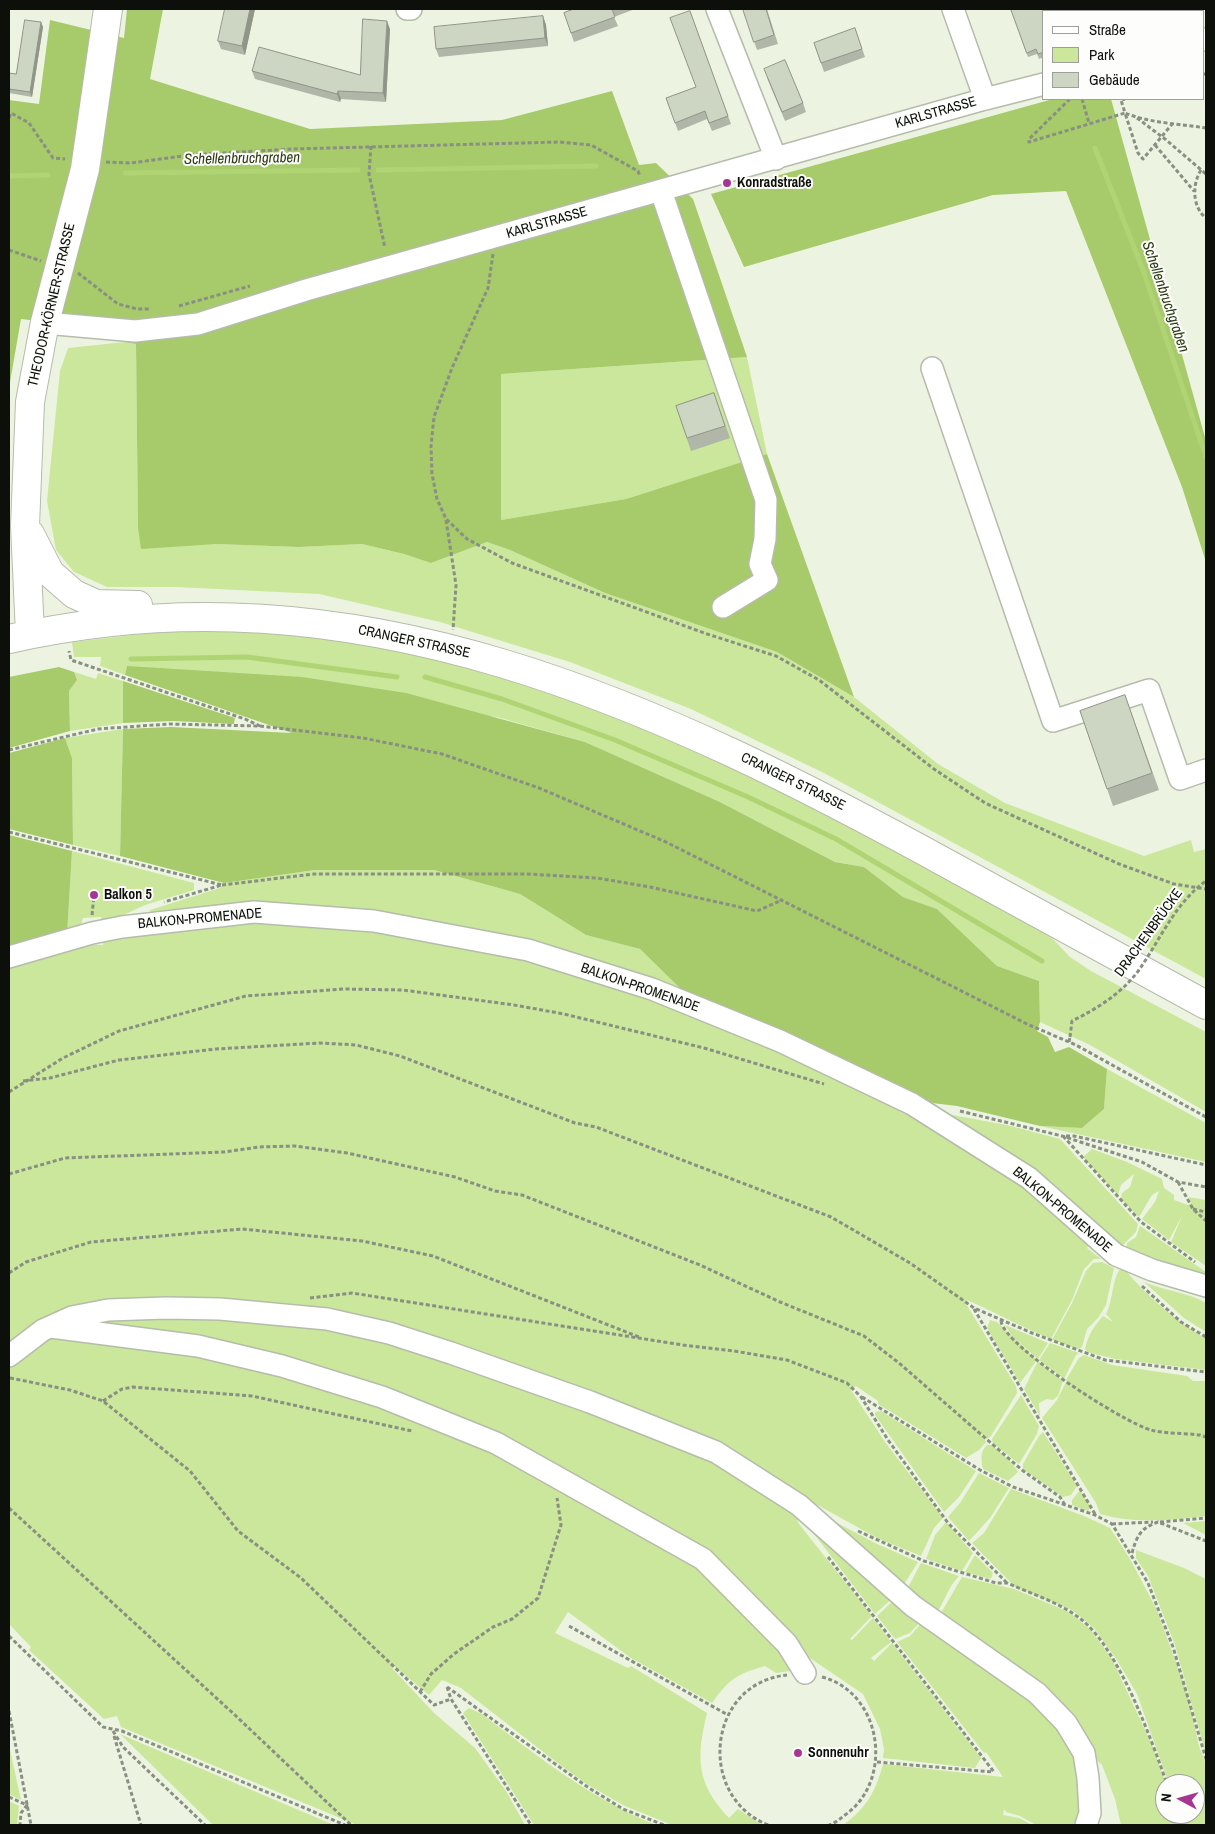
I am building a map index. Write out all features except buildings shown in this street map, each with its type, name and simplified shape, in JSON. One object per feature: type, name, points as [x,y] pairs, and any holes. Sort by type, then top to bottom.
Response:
[{"type":"main road","name":"THEODOR-KÖRNER-STRASSE","points":[[20,636],[30,402],[45,323],[86,161],[108,9]]},
{"type":"main road","name":"CRANGER STRASSE","points":[[26,526],[50,573],[59,583],[74,594],[96,604],[234,605],[318,611],[351,628]]},
{"type":"main road","name":"CRANGER STRASSE","points":[[20,636],[136,619],[181,616],[274,619],[351,628],[452,648],[585,689],[700,737],[862,816],[1206,1005]]},
{"type":"street","points":[[717,9],[776,159]]},
{"type":"street","points":[[953,9],[985,99]]},
{"type":"street","name":"KARLSTRASSE","points":[[45,323],[135,331],[198,324],[306,290],[1042,85]]},
{"type":"street","points":[[661,191],[766,500],[765,539],[760,564],[767,580],[722,607]]},
{"type":"street","points":[[932,368],[1053,721],[1148,690],[1180,779],[1206,770]]},
{"type":"street","name":"BALKON-PROMENADE","points":[[9,958],[92,933],[122,927],[254,912],[374,920],[528,950],[661,993],[780,1041],[912,1104],[1029,1178],[1116,1255],[1152,1270],[1206,1286]]},
{"type":"street","points":[[9,1356],[51,1326],[86,1313],[166,1308],[256,1311],[327,1319],[389,1333],[450,1353],[590,1402],[716,1452],[799,1505],[913,1606],[1038,1693],[1066,1723],[1084,1754],[1088,1778],[1090,1812],[1086,1825]]},
{"type":"street","points":[[51,1326],[190,1345],[282,1366],[400,1404],[496,1443],[703,1559],[787,1644],[805,1674]]},
{"type":"path","points":[[1069,100],[1029,139],[1030,142],[1125,113],[1134,117],[1162,137],[1206,174]]},
{"type":"path","points":[[1082,100],[1088,123]]},
{"type":"path","points":[[1120,100],[1138,153],[1143,158],[1173,123]]},
{"type":"path","points":[[9,118],[11,113],[29,123],[53,158],[131,163],[190,155],[371,146],[559,142],[591,145],[629,166],[640,176]]},
{"type":"path","points":[[1134,117],[1206,128]]},
{"type":"path","points":[[1155,145],[1194,191]]},
{"type":"path","points":[[371,146],[368,174],[384,248]]},
{"type":"path","points":[[1200,170],[1194,184],[1194,191],[1202,215],[1206,218]]},
{"type":"path","points":[[452,648],[456,585],[446,519],[437,499],[432,474],[431,446],[434,417],[452,368],[488,288],[494,258],[489,240]]},
{"type":"path","points":[[376,250],[394,245]]},
{"type":"path","points":[[9,250],[81,274],[118,304],[137,309],[154,309]]},
{"type":"path","points":[[170,307],[255,285]]},
{"type":"path","points":[[446,519],[467,539],[512,563],[707,634],[776,656],[820,680],[934,770],[985,803],[1119,864],[1174,884],[1206,889]]},
{"type":"path","points":[[65,628],[71,660],[260,726]]},
{"type":"path","points":[[9,750],[98,728],[169,724],[260,726],[363,738],[442,754],[539,788],[666,842],[1027,1024],[1069,1042],[1206,1117]]},
{"type":"path","points":[[9,832],[222,885]]},
{"type":"path","points":[[159,904],[222,885],[314,874],[527,874],[606,880],[650,887],[757,911],[782,900]]},
{"type":"path","name":"DRACHENBRÜCKE","points":[[1069,1042],[1072,1022],[1117,994],[1138,971],[1189,896],[1206,881]]},
{"type":"path","points":[[92,924],[94,895]]},
{"type":"path","points":[[9,1092],[62,1058],[119,1031],[246,996],[344,989],[403,990],[514,1005],[564,1014],[704,1048],[829,1085]]},
{"type":"path","points":[[24,1081],[50,1078],[120,1060],[216,1049],[320,1043],[356,1045],[391,1054],[575,1123],[596,1126],[831,1217],[910,1263],[974,1308],[1001,1321],[1105,1360],[1206,1372]]},
{"type":"path","points":[[954,1110],[1062,1136],[1142,1162],[1178,1182],[1206,1187]]},
{"type":"path","points":[[1062,1136],[1074,1136],[1206,1165]]},
{"type":"path","points":[[1062,1136],[1141,1222],[1198,1265]]},
{"type":"path","points":[[9,1174],[65,1158],[224,1152],[260,1147],[295,1146],[347,1153],[455,1177],[495,1191],[522,1195],[700,1265],[780,1302],[864,1336],[900,1363],[1022,1470],[1060,1497],[1064,1505]]},
{"type":"path","points":[[1178,1182],[1193,1209],[1206,1221]]},
{"type":"path","points":[[1193,1209],[1206,1212]]},
{"type":"path","points":[[9,1273],[26,1262],[91,1242],[242,1229],[362,1241],[433,1256],[645,1339]]},
{"type":"path","points":[[1141,1285],[1181,1322],[1206,1337]]},
{"type":"path","points":[[306,1298],[352,1293],[787,1360],[848,1383],[861,1397],[888,1440],[948,1523],[1007,1583],[1071,1612],[1091,1628],[1114,1657],[1153,1744],[1164,1774]]},
{"type":"path","points":[[974,1308],[1096,1515]]},
{"type":"path","points":[[1001,1321],[1002,1325],[1028,1352],[1096,1402],[1132,1423],[1151,1430],[1206,1437]]},
{"type":"path","points":[[9,1377],[70,1390],[103,1400],[190,1470],[238,1531],[301,1578],[434,1705],[450,1699]]},
{"type":"path","points":[[103,1400],[122,1389],[133,1387],[252,1396],[416,1431]]},
{"type":"path","points":[[861,1397],[980,1470],[1013,1487],[1096,1515],[1112,1524],[1206,1518]]},
{"type":"path","points":[[420,1692],[431,1674],[454,1654],[493,1627],[512,1619],[538,1598],[561,1525],[560,1511],[551,1474]]},
{"type":"path","points":[[9,1508],[352,1825]]},
{"type":"path","points":[[1132,1553],[1135,1540],[1146,1526],[1158,1522],[1206,1541]]},
{"type":"path","points":[[1112,1524],[1119,1538],[1132,1553],[1148,1583],[1174,1647],[1206,1759]]},
{"type":"path","points":[[850,1528],[924,1561],[996,1583],[1007,1583]]},
{"type":"path","points":[[827,1556],[994,1772],[877,1762]]},
{"type":"path","points":[[569,1626],[728,1715]]},
{"type":"path","points":[[9,1636],[103,1727],[113,1731],[122,1731],[345,1825]]},
{"type":"path","points":[[768,1825],[755,1820],[734,1800],[722,1775],[719,1747],[728,1715],[750,1689],[776,1676],[805,1674],[832,1682],[844,1688],[860,1702],[870,1721],[876,1741],[877,1762],[869,1787],[854,1809],[829,1825]]},
{"type":"path","points":[[531,1825],[450,1699],[447,1687],[589,1788],[623,1809],[664,1825]]},
{"type":"path","points":[[9,1711],[31,1825]]},
{"type":"path","points":[[113,1731],[141,1825]]},
{"type":"path","points":[[113,1731],[124,1747],[205,1825]]},
{"type":"path","points":[[9,1797],[27,1805]]},
{"type":"path","points":[[20,1825],[21,1812],[27,1805]]},
{"type":"green space","points":[[127,9],[163,9],[150,79],[310,129],[502,120],[612,91],[639,165],[656,163],[693,199],[747,357],[501,374],[501,520],[626,499],[767,454],[854,697],[777,652],[605,593],[510,550],[487,542],[431,563],[404,554],[362,544],[299,547],[216,544],[141,549],[138,527],[136,344],[125,342],[125,331],[21,319],[9,388],[9,100],[39,104],[50,20],[124,38]]},
{"type":"green space","points":[[1049,100],[1111,100],[1206,441],[1206,562],[1182,487],[1066,191],[993,195],[744,267],[711,194]]},
{"type":"green space","points":[[125,342],[136,344],[138,527],[216,544],[299,547],[362,544],[404,554],[431,563],[487,542],[510,550],[605,593],[777,652],[854,697],[938,764],[1005,803],[1144,856],[1191,840],[1194,852],[1206,849],[1206,979],[824,773],[691,709],[570,662],[440,622],[319,594],[176,587],[107,587],[74,572],[56,550],[47,501],[60,371],[68,348]]},
{"type":"green space","points":[[747,357],[767,454],[626,499],[501,520],[501,374]]},
{"type":"green space","points":[[177,630],[294,632],[452,659],[673,735],[979,893],[1052,938],[1070,957],[1091,971],[1206,1032],[1206,1112],[1090,1045],[1040,1022],[1039,981],[997,966],[937,909],[903,897],[864,867],[835,862],[720,802],[585,742],[497,717],[127,666],[125,675],[100,666],[101,657],[74,657],[72,642]]},
{"type":"green space","points":[[127,666],[302,677],[406,693],[585,742],[720,802],[835,862],[864,867],[903,897],[937,909],[997,966],[1039,981],[1040,1022],[1037,1031],[1048,1037],[1055,1052],[1069,1047],[1107,1069],[1104,1109],[1082,1128],[1040,1126],[957,1106],[916,1101],[689,997],[640,949],[586,935],[520,894],[434,870],[315,870],[224,883],[120,856],[123,729],[171,727],[292,733],[125,675]]},
{"type":"green space","points":[[59,667],[74,672],[77,680],[69,691],[70,731],[9,748],[9,677]]},
{"type":"green space","points":[[74,672],[96,679],[98,673],[123,681],[123,723],[70,731],[69,691],[77,680]]},
{"type":"green space","points":[[123,681],[235,718],[234,724],[173,721],[123,723]]},
{"type":"green space","points":[[123,729],[120,856],[73,845],[72,758],[65,738]]},
{"type":"green space","points":[[65,738],[72,758],[73,845],[9,829],[9,753]]},
{"type":"green space","points":[[9,835],[72,851],[67,935],[9,951]]},
{"type":"green space","points":[[72,851],[194,883],[194,890],[145,905],[102,923],[101,917],[83,918],[79,931],[67,935]]},
{"type":"green space","points":[[315,870],[434,870],[520,894],[586,935],[640,949],[689,997],[429,926],[152,917],[150,910],[220,888],[224,883]]},
{"type":"green space","points":[[239,919],[339,924],[528,957],[649,997],[871,1091],[990,1156],[1091,1241],[1087,1248],[1101,1259],[1094,1259],[1084,1269],[1072,1300],[1051,1339],[967,1300],[965,1302],[1016,1386],[1017,1393],[991,1436],[987,1439],[979,1432],[986,1442],[979,1450],[966,1458],[878,1404],[878,1401],[856,1386],[851,1390],[885,1442],[943,1518],[934,1528],[921,1556],[879,1539],[718,1450],[391,1330],[106,1307],[9,1350],[9,963],[82,944],[103,945],[103,936]]},
{"type":"green space","points":[[1107,1069],[1206,1123],[1206,1162],[1040,1126],[1082,1128],[1104,1109]]},
{"type":"green space","points":[[952,1115],[1007,1125],[1060,1139],[1138,1224],[1136,1232],[1124,1244],[1123,1250],[950,1117]]},
{"type":"green space","points":[[1092,1149],[1127,1162],[1162,1179],[1164,1188],[1174,1195],[1174,1200],[1188,1205],[1191,1203],[1189,1197],[1206,1200],[1206,1266],[1171,1242],[1182,1216],[1169,1240],[1142,1219],[1155,1202],[1159,1191],[1152,1195],[1139,1217],[1121,1199],[1122,1193],[1130,1187],[1134,1174],[1121,1185],[1118,1195],[1083,1157]]},
{"type":"green space","points":[[1140,1226],[1206,1272],[1206,1282],[1126,1251],[1127,1243],[1136,1237]]},
{"type":"green space","points":[[1102,1262],[1114,1268],[1106,1305],[1098,1318],[1087,1329],[1082,1347],[1078,1349],[1052,1340],[1072,1303],[1086,1271],[1093,1263]]},
{"type":"green space","points":[[1122,1266],[1161,1306],[1206,1339],[1206,1370],[1115,1359],[1087,1352],[1085,1349],[1088,1339],[1103,1316],[1113,1322],[1106,1314],[1118,1271]]},
{"type":"green space","points":[[1144,1282],[1191,1296],[1206,1303],[1206,1332],[1184,1318]]},
{"type":"green space","points":[[228,1315],[388,1338],[716,1460],[791,1506],[799,1524],[872,1616],[850,1639],[852,1640],[873,1618],[891,1642],[871,1658],[874,1661],[892,1643],[981,1758],[975,1768],[883,1758],[884,1749],[880,1729],[863,1694],[804,1654],[704,1558],[383,1394],[73,1321]]},
{"type":"green space","points":[[990,1320],[997,1322],[1037,1360],[1020,1383],[987,1328]]},
{"type":"green space","points":[[1005,1325],[1048,1343],[1038,1359],[1012,1336]]},
{"type":"green space","points":[[57,1333],[257,1366],[409,1412],[490,1448],[699,1568],[797,1670],[776,1673],[765,1666],[747,1672],[734,1678],[712,1703],[631,1658],[568,1612],[555,1633],[628,1668],[631,1666],[707,1713],[700,1757],[701,1769],[710,1793],[729,1818],[738,1809],[762,1825],[672,1825],[625,1806],[588,1785],[461,1688],[442,1680],[429,1695],[394,1666],[392,1668],[434,1713],[475,1748],[506,1791],[525,1825],[357,1825],[121,1727],[117,1716],[104,1719],[29,1650],[31,1647],[9,1624],[9,1361]]},
{"type":"green space","points":[[1050,1343],[1079,1353],[1076,1355],[1064,1379],[1039,1360]]},
{"type":"green space","points":[[1084,1355],[1112,1365],[1187,1376],[1193,1381],[1206,1381],[1206,1516],[1166,1520],[1140,1520],[1100,1514],[1096,1503],[1042,1418],[1057,1400],[1066,1382],[1075,1389],[1066,1381],[1079,1358]]},
{"type":"green space","points":[[1038,1361],[1063,1381],[1058,1396],[1053,1400],[1047,1399],[1039,1403],[1040,1416],[1024,1389]]},
{"type":"green space","points":[[1021,1395],[1039,1426],[1037,1434],[1019,1464],[993,1443],[992,1439]]},
{"type":"green space","points":[[881,1411],[976,1471],[959,1497],[944,1512],[875,1415],[875,1412]]},
{"type":"green space","points":[[1043,1432],[1077,1486],[1071,1495],[1063,1497],[1023,1469],[1023,1464]]},
{"type":"green space","points":[[987,1445],[992,1445],[1013,1464],[1018,1472],[1008,1481],[983,1469],[983,1450]]},
{"type":"green space","points":[[979,1473],[1009,1488],[990,1518],[969,1541],[948,1517],[960,1503]]},
{"type":"green space","points":[[1011,1489],[1084,1516],[1110,1528],[1130,1559],[1156,1608],[1188,1695],[1199,1746],[1206,1764],[1206,1825],[1182,1824],[1205,1824],[1205,1774],[1165,1774],[1137,1694],[1117,1660],[1094,1628],[1072,1610],[1015,1587],[972,1543],[984,1533]]},
{"type":"green space","points":[[1080,1490],[1091,1507],[1088,1511],[1072,1505],[1072,1500]]},
{"type":"green space","points":[[802,1518],[895,1596],[875,1614]]},
{"type":"green space","points":[[828,1518],[875,1543],[918,1562],[901,1589]]},
{"type":"green space","points":[[1206,1521],[1206,1535],[1183,1523]]},
{"type":"green space","points":[[946,1522],[973,1553],[962,1571],[926,1559],[935,1535]]},
{"type":"green space","points":[[1136,1550],[1184,1568],[1206,1579],[1206,1754],[1175,1645],[1148,1576],[1136,1558]]},
{"type":"green space","points":[[975,1555],[993,1573],[991,1579],[965,1572]]},
{"type":"green space","points":[[921,1563],[959,1576],[935,1616],[905,1593]]},
{"type":"green space","points":[[962,1577],[1014,1589],[1069,1612],[1090,1629],[1112,1659],[1152,1745],[1162,1774],[1155,1774],[1155,1824],[1178,1825],[1121,1825],[1115,1799],[1102,1765],[938,1618]]},
{"type":"green space","points":[[897,1597],[924,1618],[910,1633],[895,1639],[877,1616]]},
{"type":"green space","points":[[925,1619],[1039,1698],[1080,1756],[1082,1825],[1036,1825],[1020,1816],[1006,1812],[1004,1809],[1003,1815],[1019,1818],[1032,1825],[843,1825],[858,1813],[869,1799],[883,1764],[1003,1777],[986,1752],[984,1753],[897,1642],[910,1636]]},
{"type":"green space","points":[[469,1708],[482,1714],[544,1761],[587,1790],[609,1803],[656,1825],[534,1825],[463,1713]]},
{"type":"green space","points":[[120,1734],[129,1738],[334,1825],[213,1825]]},
{"type":"green space","points":[[9,1745],[21,1800],[9,1794]]},
{"type":"green space","points":[[9,1801],[19,1806],[17,1825],[9,1825]]},
{"type":"waterway","name":"Schellenbruchgraben","points":[[1095,148],[1143,270],[1206,457]]},
{"type":"waterway","name":"Schellenbruchgraben","points":[[378,170],[596,166]]},
{"type":"waterway","name":"Schellenbruchgraben","points":[[125,173],[358,170]]},
{"type":"waterway","name":"Schellenbruchgraben","points":[[9,176],[48,175]]},
{"type":"waterway","points":[[131,659],[247,657],[397,677]]},
{"type":"waterway","points":[[425,677],[502,699],[615,740],[748,797],[836,839],[1042,961]]},
{"type":"place","name":"Konradstraße","points":[[727,183]]},
{"type":"place","name":"Balkon 5","points":[[94,895]]},
{"type":"place","name":"Sonnenuhr","points":[[798,1753]]}]
